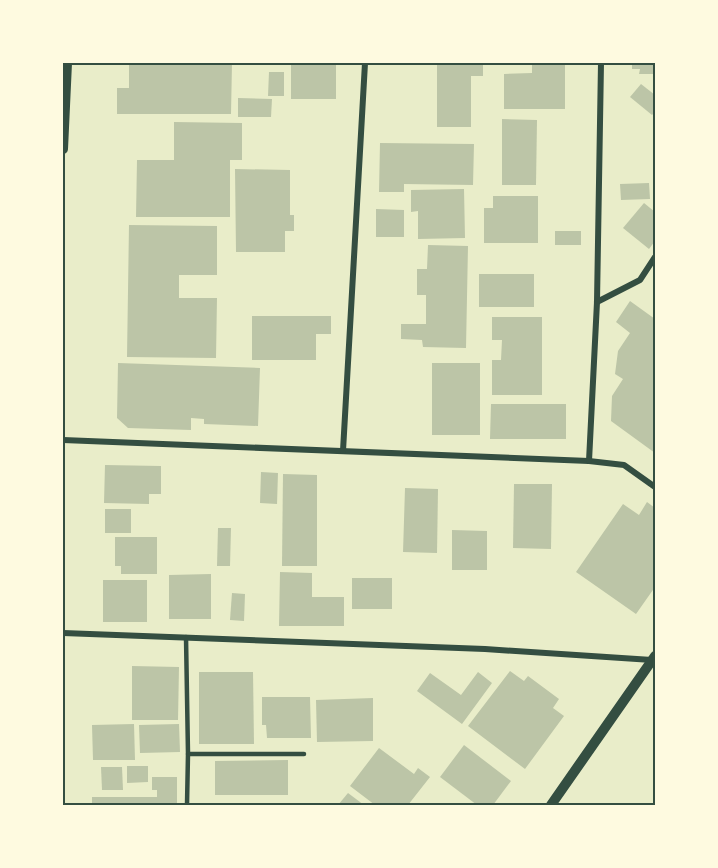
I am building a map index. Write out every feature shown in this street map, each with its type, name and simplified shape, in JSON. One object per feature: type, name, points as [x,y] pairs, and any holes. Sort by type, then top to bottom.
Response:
[{"type":"street","points":[[63,149],[67,63]]},
{"type":"street","points":[[343,451],[364,63]]},
{"type":"street","points":[[590,461],[597,302],[601,63]]},
{"type":"street","points":[[597,302],[640,280],[655,257]]},
{"type":"street","points":[[63,440],[590,461],[624,465],[655,487]]},
{"type":"street","points":[[63,633],[485,649],[653,658]]},
{"type":"street","points":[[551,805],[653,658]]},
{"type":"lane","points":[[186,637],[187,805]]},
{"type":"lane","points":[[188,754],[304,754]]},
{"type":"building","points":[[129,63],[232,63],[231,114],[117,114],[117,88],[129,88]]},
{"type":"building","points":[[291,63],[336,63],[336,99],[291,99]]},
{"type":"building","points":[[437,63],[483,63],[483,76],[471,76],[471,127],[437,127]]},
{"type":"building","points":[[532,63],[565,63],[565,109],[504,109],[504,74],[532,73]]},
{"type":"building","points":[[632,63],[655,63],[655,74],[639,74],[640,69],[632,69]]},
{"type":"building","points":[[269,72],[284,72],[284,96],[268,96]]},
{"type":"building","points":[[641,84],[655,95],[655,112],[652,115],[630,97]]},
{"type":"building","points":[[238,98],[272,99],[271,117],[238,117]]},
{"type":"building","points":[[502,119],[537,120],[536,185],[502,185]]},
{"type":"building","points":[[174,122],[242,123],[242,160],[230,160],[230,217],[136,217],[137,160],[174,160]]},
{"type":"building","points":[[380,143],[474,144],[473,185],[404,184],[404,192],[379,192]]},
{"type":"building","points":[[235,169],[290,170],[290,215],[294,215],[294,231],[285,231],[285,252],[236,252]]},
{"type":"building","points":[[649,183],[650,199],[621,200],[620,184]]},
{"type":"building","points":[[464,189],[465,238],[418,239],[418,211],[411,212],[411,190]]},
{"type":"building","points":[[493,196],[538,196],[538,243],[484,243],[484,208],[493,208]]},
{"type":"building","points":[[644,203],[655,212],[655,241],[649,249],[623,228]]},
{"type":"building","points":[[376,209],[404,210],[404,237],[376,237]]},
{"type":"building","points":[[129,225],[217,226],[217,275],[179,275],[179,298],[217,298],[216,358],[127,357]]},
{"type":"building","points":[[555,231],[581,231],[581,245],[555,245]]},
{"type":"building","points":[[428,245],[468,246],[466,348],[423,347],[422,340],[401,339],[401,324],[426,324],[426,295],[417,295],[417,269],[427,269]]},
{"type":"building","points":[[479,274],[534,274],[534,307],[479,307]]},
{"type":"building","points":[[630,301],[655,319],[655,453],[611,421],[612,396],[623,379],[615,374],[618,351],[630,333],[616,322]]},
{"type":"building","points":[[252,316],[331,316],[331,334],[316,334],[316,360],[252,360]]},
{"type":"building","points":[[492,317],[542,317],[542,395],[492,395],[492,360],[501,360],[502,340],[492,340]]},
{"type":"building","points":[[118,363],[260,368],[258,426],[204,424],[204,419],[191,418],[191,430],[128,428],[117,418]]},
{"type":"building","points":[[432,363],[480,363],[480,435],[432,435]]},
{"type":"building","points":[[491,404],[566,404],[566,439],[490,439]]},
{"type":"building","points":[[105,465],[161,466],[161,494],[149,494],[149,504],[104,503]]},
{"type":"building","points":[[261,472],[278,473],[277,504],[260,503]]},
{"type":"building","points":[[283,474],[317,475],[317,566],[282,566]]},
{"type":"building","points":[[514,484],[552,484],[551,549],[513,548]]},
{"type":"building","points":[[405,488],[438,489],[437,553],[403,552]]},
{"type":"building","points":[[647,502],[655,508],[655,587],[636,614],[576,572],[623,504],[639,515]]},
{"type":"building","points":[[105,509],[131,509],[131,533],[105,533]]},
{"type":"building","points":[[218,528],[231,528],[230,566],[217,566]]},
{"type":"building","points":[[452,530],[487,531],[487,570],[452,570]]},
{"type":"building","points":[[115,537],[157,537],[157,574],[121,574],[121,566],[115,566]]},
{"type":"building","points":[[280,572],[312,573],[312,597],[344,597],[344,626],[279,626]]},
{"type":"building","points":[[211,574],[211,619],[169,619],[169,575]]},
{"type":"building","points":[[352,578],[392,578],[392,609],[352,609]]},
{"type":"building","points":[[103,580],[147,580],[147,622],[103,622]]},
{"type":"building","points":[[232,593],[245,594],[244,621],[230,620]]},
{"type":"building","points":[[132,666],[179,667],[178,720],[132,720]]},
{"type":"building","points":[[510,671],[524,681],[528,676],[559,699],[553,708],[564,716],[525,769],[468,726]]},
{"type":"building","points":[[199,672],[253,672],[254,744],[199,744]]},
{"type":"building","points":[[478,672],[492,683],[462,724],[417,691],[430,673],[461,695]]},
{"type":"building","points":[[262,697],[310,697],[311,738],[267,738],[266,725],[262,725]]},
{"type":"building","points":[[373,698],[373,741],[317,742],[316,700]]},
{"type":"building","points":[[134,724],[135,760],[93,760],[92,725]]},
{"type":"building","points":[[179,724],[180,752],[140,753],[139,725]]},
{"type":"building","points":[[464,745],[511,781],[493,805],[477,805],[440,777]]},
{"type":"building","points":[[379,748],[414,774],[418,768],[430,777],[408,805],[375,805],[350,786]]},
{"type":"building","points":[[288,760],[288,795],[215,795],[215,761]]},
{"type":"building","points":[[127,766],[148,766],[148,782],[127,783]]},
{"type":"building","points":[[101,767],[122,767],[123,790],[102,790]]},
{"type":"building","points":[[152,777],[177,777],[177,805],[92,805],[92,797],[157,797],[157,790],[152,790]]},
{"type":"building","points":[[348,793],[364,805],[338,805]]}]
